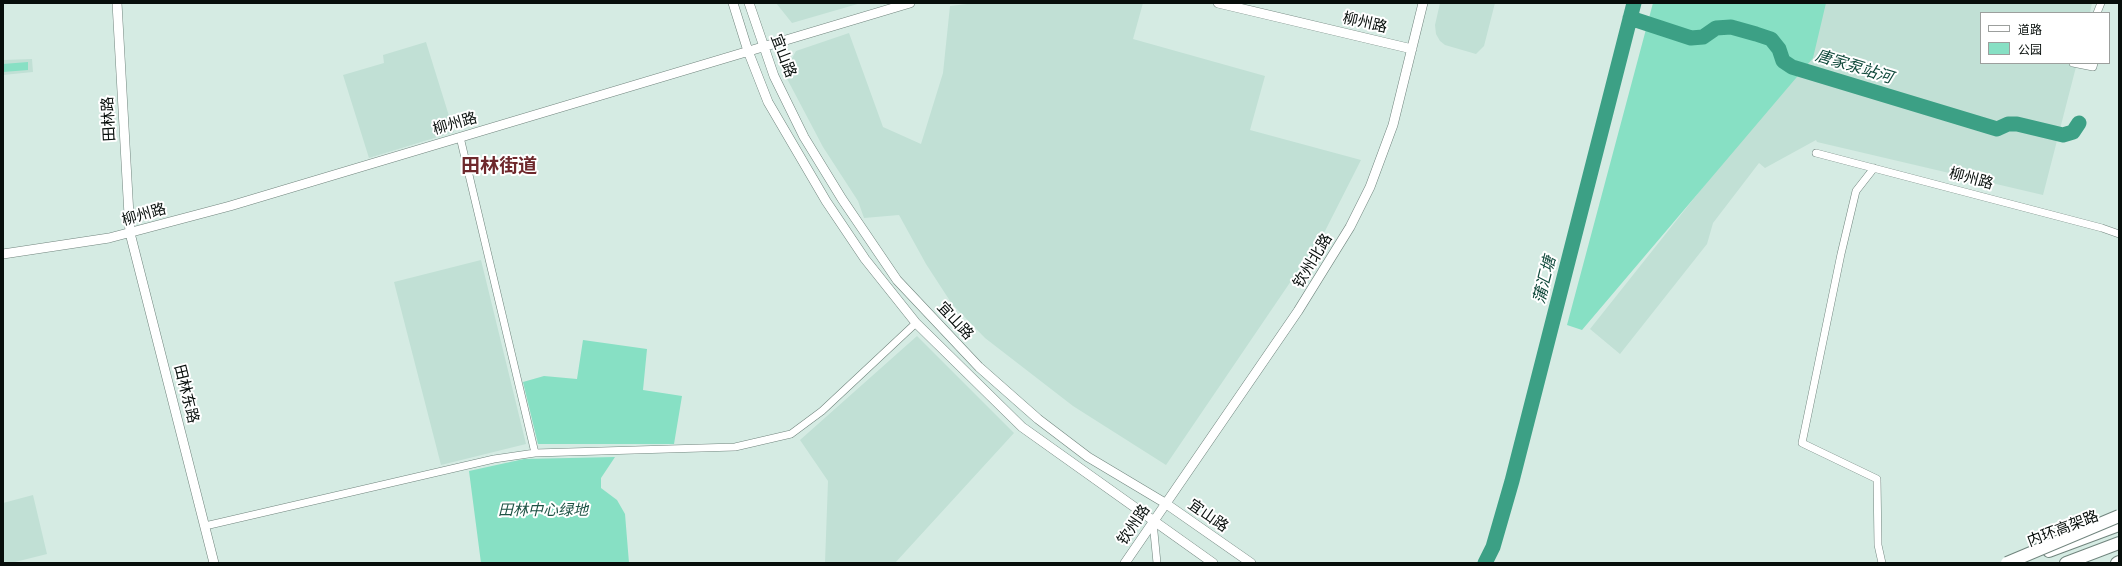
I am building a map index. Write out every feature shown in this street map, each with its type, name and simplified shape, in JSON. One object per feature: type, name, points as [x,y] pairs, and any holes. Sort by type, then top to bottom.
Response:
[{"type":"highway","points":[[2007,563],[2119,516]]},
{"type":"highway","name":"内环高架路","points":[[2018,563],[2119,525]]},
{"type":"highway","points":[[2066,563],[2119,543]]},
{"type":"street","name":"田林路","points":[[117,3],[130,233]]},
{"type":"street","name":"宜山路","points":[[733,3],[748,51],[768,102],[826,201],[865,259],[916,324],[1022,427],[1153,522],[1213,563]]},
{"type":"street","name":"宜山路","points":[[749,3],[762,46],[774,76],[804,137],[842,199],[897,280],[948,335],[1004,391],[1088,457],[1165,503],[1250,563]]},
{"type":"street","name":"柳州路","points":[[3,254],[109,238],[230,206],[910,3]]},
{"type":"street","name":"柳州路","points":[[1218,3],[1412,49]]},
{"type":"street","name":"钦州北路","points":[[1165,503],[1298,311],[1350,227],[1370,187],[1391,131],[1423,3]]},
{"type":"street","points":[[2078,64],[2093,67],[2094,64]]},
{"type":"street","points":[[460,137],[535,453]]},
{"type":"street","name":"柳州路","points":[[1816,153],[2102,228],[2119,234]]},
{"type":"street","points":[[1874,168],[1856,191],[1841,254],[1802,443],[1877,479],[1878,545],[1882,563]]},
{"type":"street","name":"田林东路","points":[[130,233],[214,563]]},
{"type":"street","points":[[205,526],[494,459],[535,453],[736,447],[791,434],[822,411],[916,324]]},
{"type":"street","name":"钦州路","points":[[1125,563],[1165,503]]},
{"type":"street","points":[[1153,522],[1157,563]]},
{"type":"shaded area","points":[[776,3],[861,3],[792,23]]},
{"type":"shaded area","points":[[976,3],[1143,3],[1133,39],[1265,76],[1250,130],[1361,160],[1325,231],[1166,465],[1073,406],[985,338],[952,304],[926,264],[899,215],[864,218],[858,201],[823,147],[784,73],[796,51],[849,33],[883,127],[921,144],[943,73],[950,6]]},
{"type":"shaded area","points":[[1440,3],[1495,3],[1484,46],[1476,54],[1445,45],[1440,41],[1436,34],[1435,25]]},
{"type":"shaded area","points":[[1822,3],[2092,3],[2090,12],[1980,12],[1980,64],[2077,64],[2043,195],[1817,142],[1816,140],[1765,168],[1759,163],[1713,223],[1707,244],[1620,354],[1590,329],[1808,55]]},
{"type":"shaded area","points":[[426,42],[454,132],[369,158],[343,75],[384,63],[383,55]]},
{"type":"shaded area","points":[[32,59],[33,72],[3,75],[3,60]]},
{"type":"shaded area","points":[[481,260],[526,444],[441,465],[394,282]]},
{"type":"shaded area","points":[[917,336],[1014,433],[895,563],[825,563],[828,481],[800,440]]},
{"type":"shaded area","points":[[33,495],[47,554],[11,563],[3,563],[3,503]]},
{"type":"green space","points":[[1653,3],[1826,3],[1813,58],[1582,330],[1567,325]]},
{"type":"green space","points":[[28,62],[28,70],[3,72],[3,64]]},
{"type":"green space","points":[[583,340],[647,349],[643,390],[682,396],[674,444],[538,444],[523,382],[544,376],[577,379]]},
{"type":"green space","name":"田林中心绿地","points":[[615,457],[601,478],[601,488],[617,500],[625,514],[629,563],[481,563],[469,471],[524,459]]},
{"type":"waterway","name":"蒲汇塘","points":[[1485,563],[1493,547],[1512,481],[1634,3]]},
{"type":"waterway","name":"唐家泵站河","points":[[1630,18],[1691,38],[1703,37],[1716,28],[1731,27],[1756,34],[1771,39],[1779,49],[1783,61],[1792,67],[1997,129],[2008,124],[2017,124],[2063,135],[2073,132],[2079,123]]},
{"type":"district","name":"田林街道","points":[[499,167]]}]
